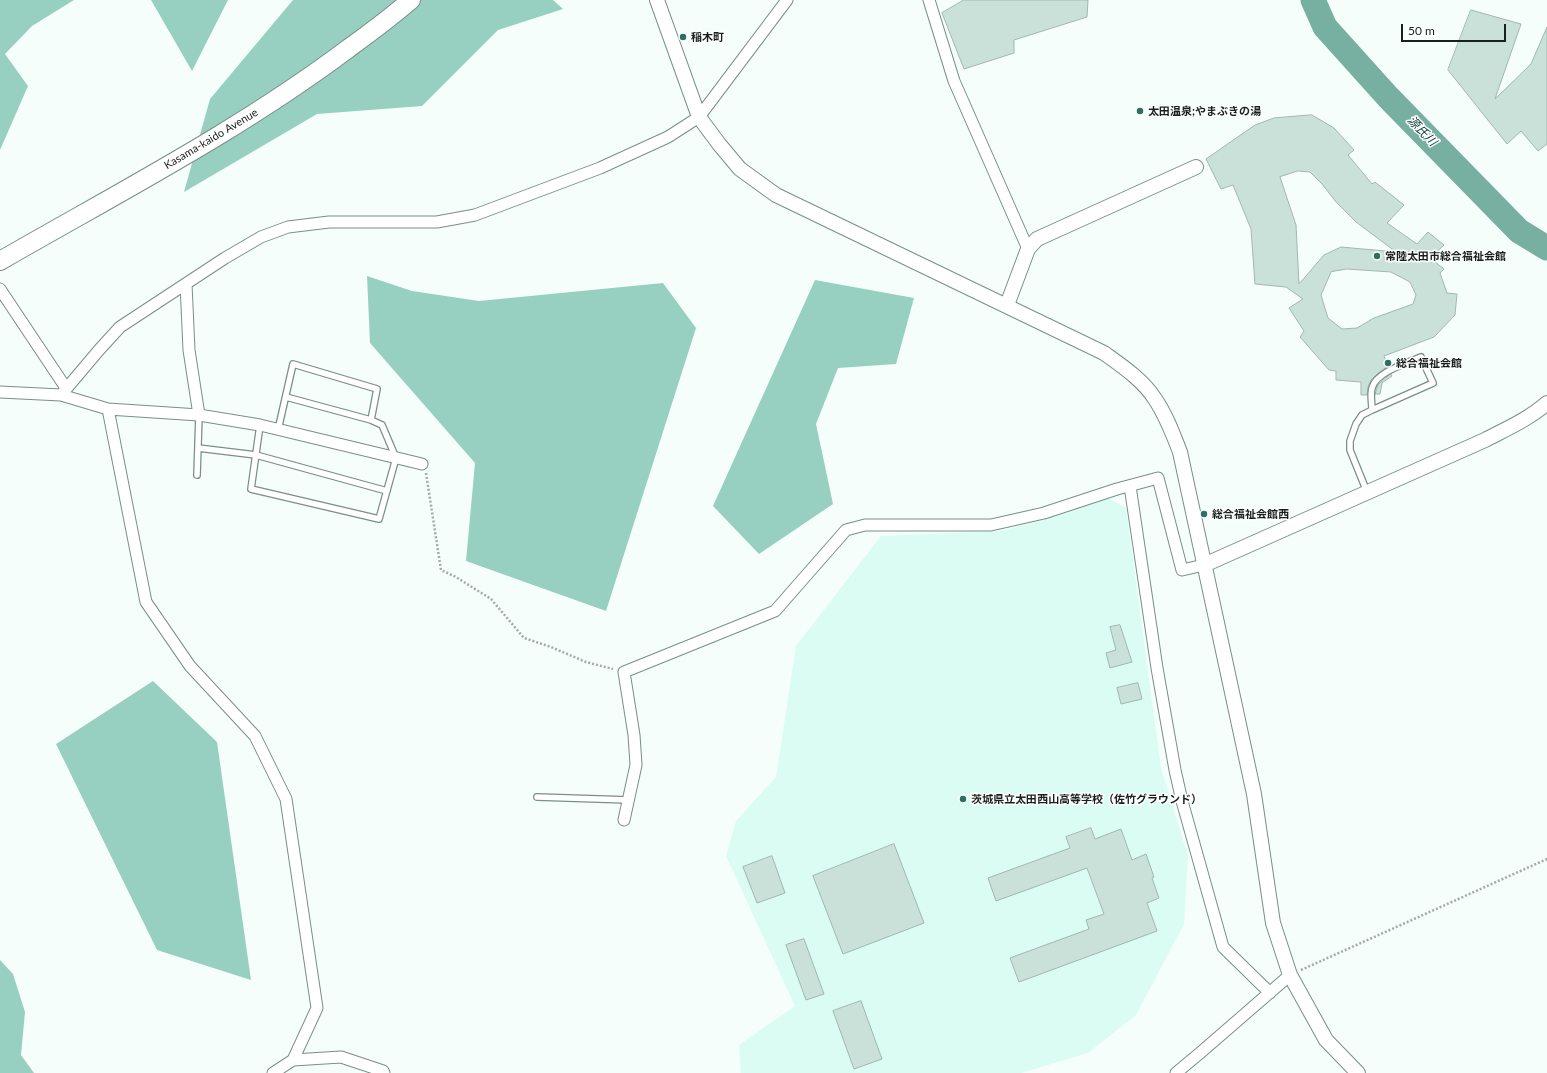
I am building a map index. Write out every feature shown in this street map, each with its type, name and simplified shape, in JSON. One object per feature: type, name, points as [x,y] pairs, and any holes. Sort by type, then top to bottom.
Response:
[{"type":"main road","name":"Kasama-kaido Avenue","points":[[0,261],[250,117],[319,70],[396,13],[411,0]]},
{"type":"street","points":[[657,0],[700,117],[719,144],[740,169],[776,194],[1104,353],[1134,376],[1154,397],[1167,421],[1180,452],[1254,794],[1273,923],[1290,975],[1326,1040],[1358,1073]]},
{"type":"street","points":[[64,392],[120,327],[224,258],[261,237],[288,227],[329,222],[437,222],[475,215],[600,168],[668,137],[700,117],[787,0]]},
{"type":"street","points":[[929,0],[954,81],[1028,249]]},
{"type":"street","points":[[1007,305],[1028,249],[1038,239],[1196,167]]},
{"type":"street","points":[[186,284],[189,350],[199,415]]},
{"type":"street","points":[[0,289],[64,392]]},
{"type":"street","points":[[0,392],[64,392],[108,409],[199,415],[260,425],[422,464]]},
{"type":"street","points":[[624,820],[636,765],[634,735],[624,672],[775,611],[846,530],[866,525],[992,525],[1044,513],[1158,478],[1182,570],[1204,564],[1509,428],[1547,403]]},
{"type":"street","points":[[108,409],[146,602],[190,666],[255,736],[286,799],[318,1008],[293,1060],[274,1073]]},
{"type":"street","points":[[1130,486],[1157,668],[1182,801],[1223,947],[1270,993]]},
{"type":"street","points":[[1176,1073],[1290,975]]},
{"type":"street","points":[[293,1060],[341,1057],[383,1071],[384,1073]]},
{"type":"lane","points":[[1366,492],[1350,450],[1350,441],[1356,424],[1362,415],[1433,383],[1421,357],[1384,374],[1376,380],[1372,388],[1372,410]]},
{"type":"lane","points":[[278,430],[293,364],[377,389],[371,420]]},
{"type":"lane","points":[[260,425],[251,489],[379,519],[396,458],[382,425],[371,420],[286,396]]},
{"type":"lane","points":[[197,475],[199,415]]},
{"type":"lane","points":[[198,448],[256,455],[387,492]]},
{"type":"lane","points":[[537,797],[629,800]]},
{"type":"path","points":[[422,464],[428,479],[441,570],[456,577],[491,599],[524,638],[551,647],[586,662],[624,672]]},
{"type":"path","points":[[1290,975],[1547,859]]},
{"type":"shaded area","name":"茨城県立太田西山高等学校（佐竹グラウンド）","points":[[1108,498],[1126,508],[1161,768],[1188,856],[1184,924],[1136,1015],[1088,1053],[1021,1073],[741,1073],[739,1045],[795,1006],[726,856],[736,821],[776,777],[796,646],[881,536],[1001,531],[1060,515]]},
{"type":"green space","points":[[0,0],[74,0],[32,26],[5,54],[28,86],[0,150]]},
{"type":"green space","points":[[151,0],[228,0],[192,71]]},
{"type":"green space","points":[[293,0],[553,0],[563,9],[498,30],[422,106],[317,114],[184,192],[210,99]]},
{"type":"green space","points":[[367,276],[412,291],[479,301],[663,283],[696,328],[606,611],[466,561],[475,463],[370,343]]},
{"type":"green space","points":[[815,280],[914,298],[896,364],[838,368],[816,424],[833,504],[759,554],[713,506]]},
{"type":"green space","points":[[153,681],[217,742],[251,980],[157,950],[56,744]]},
{"type":"green space","points":[[0,960],[13,974],[25,1012],[21,1055],[34,1073],[0,1073]]},
{"type":"building","points":[[964,0],[1088,0],[1087,17],[1014,40],[1014,53],[964,69],[942,13]]},
{"type":"building","points":[[1471,10],[1521,24],[1495,99],[1531,64],[1547,27],[1547,144],[1538,151],[1521,131],[1507,144],[1448,70]]},
{"type":"building","name":"常陸太田市総合福祉会館","points":[[1312,115],[1334,128],[1354,150],[1348,155],[1372,184],[1375,182],[1404,205],[1387,223],[1417,244],[1428,232],[1444,245],[1430,258],[1444,269],[1440,273],[1447,293],[1457,294],[1455,315],[1434,337],[1384,356],[1388,366],[1371,380],[1367,395],[1361,395],[1361,382],[1336,380],[1336,371],[1329,370],[1300,337],[1304,331],[1289,308],[1303,299],[1286,287],[1255,284],[1251,229],[1233,185],[1221,189],[1206,159],[1255,125],[1274,118]],"holes":[[[1298,171],[1310,172],[1356,222],[1396,252],[1341,247],[1324,255],[1299,284],[1296,225],[1280,177]],[[1347,269],[1391,272],[1410,282],[1416,295],[1413,304],[1374,318],[1357,328],[1342,329],[1328,318],[1321,295],[1331,272]]]},
{"type":"building","points":[[1391,374],[1392,376],[1382,383],[1380,394],[1375,394],[1378,385]]},
{"type":"building","points":[[1120,625],[1132,662],[1110,668],[1106,653],[1116,650],[1110,627]]},
{"type":"building","points":[[1138,683],[1142,699],[1121,704],[1117,688]]},
{"type":"building","points":[[1091,828],[1095,839],[1121,829],[1132,860],[1146,854],[1159,898],[1147,903],[1157,931],[1019,982],[1010,958],[1089,929],[1086,920],[1104,914],[1087,868],[996,901],[988,878],[1070,848],[1066,837]]},
{"type":"building","points":[[894,844],[924,923],[843,954],[813,876]]},
{"type":"building","points":[[772,856],[785,893],[757,903],[743,867]]},
{"type":"building","points":[[804,939],[824,994],[806,1000],[786,945]]},
{"type":"building","points":[[861,1001],[882,1059],[854,1069],[833,1011]]},
{"type":"waterway","name":"源氏川","points":[[1313,0],[1325,27],[1388,97],[1519,231],[1547,248]]},
{"type":"place","name":"稲木町","points":[[683,37]]},
{"type":"place","name":"太田温泉;やまぶきの湯","points":[[1140,111]]},
{"type":"place","name":"常陸太田市総合福祉会館","points":[[1377,256]]},
{"type":"place","name":"総合福祉会館","points":[[1388,363]]},
{"type":"place","name":"総合福祉会館西","points":[[1204,514]]},
{"type":"place","name":"茨城県立太田西山高等学校（佐竹グラウンド）","points":[[963,799]]}]
